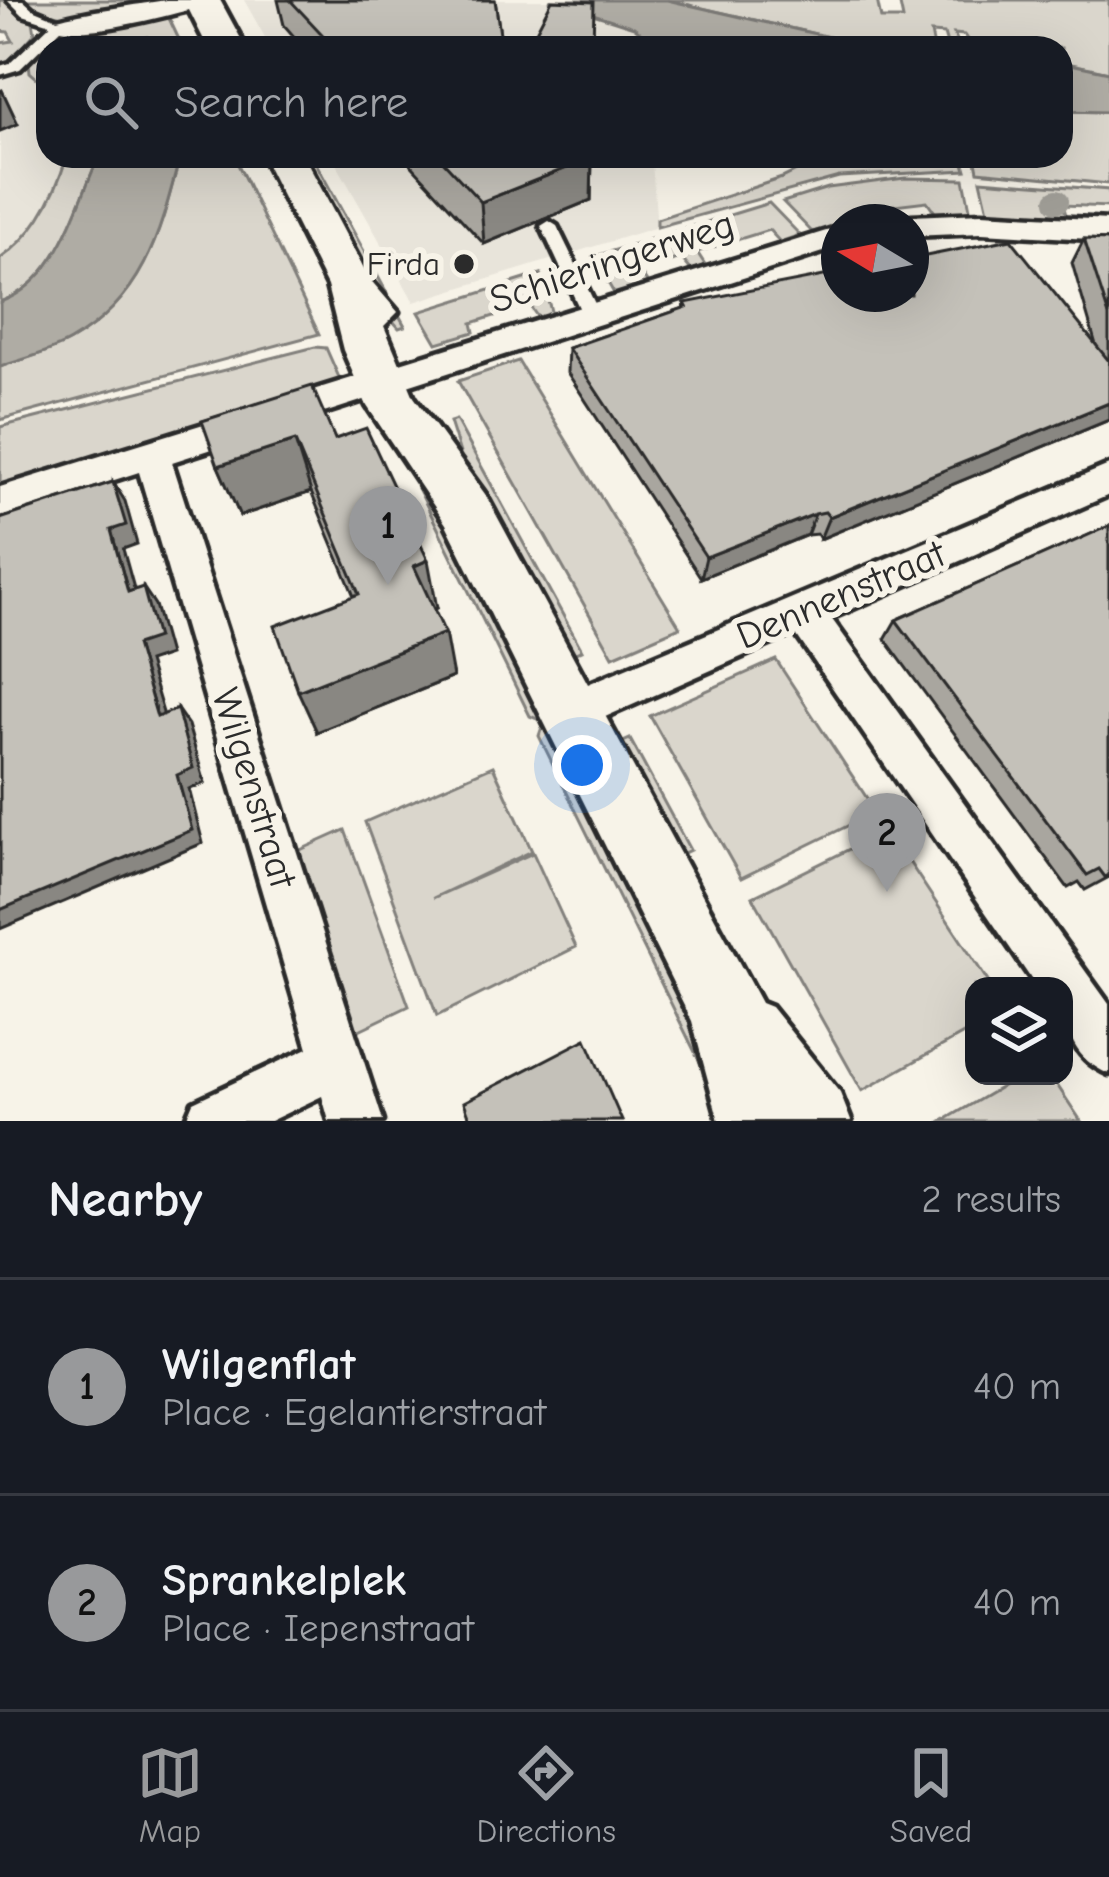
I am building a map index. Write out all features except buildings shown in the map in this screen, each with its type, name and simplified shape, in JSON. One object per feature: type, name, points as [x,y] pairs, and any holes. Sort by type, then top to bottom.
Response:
[{"type":"main road","points":[[202,0],[221,36]]},
{"type":"main road","points":[[289,168],[350,286],[362,344],[397,376],[412,443],[466,510],[727,1012],[812,1121]]},
{"type":"main road","points":[[727,1012],[758,1121]]},
{"type":"street","points":[[60,22],[89,23],[202,0]]},
{"type":"street","points":[[929,225],[982,223],[1109,230]]},
{"type":"street","name":"Schieringerweg","points":[[0,502],[821,243]]},
{"type":"street","name":"Wilgenstraat","points":[[152,455],[356,1121]]},
{"type":"street","name":"Dennenstraat","points":[[572,711],[1109,479]]},
{"type":"street","points":[[803,611],[1094,993],[1109,1048]]},
{"type":"street","points":[[212,1121],[338,1061]]},
{"type":"lane","points":[[15,0],[28,12],[60,22],[46,36]]},
{"type":"lane","points":[[0,71],[15,66],[36,45]]},
{"type":"lane","points":[[549,226],[591,314]]},
{"type":"shaded area","points":[[0,0],[162,3],[66,17],[50,13],[33,21],[35,33],[11,61],[0,65],[0,43],[13,41],[8,32],[0,31]]},
{"type":"shaded area","points":[[244,0],[549,0],[640,32],[640,36],[264,36]]},
{"type":"shaded area","points":[[549,0],[667,0],[824,36],[640,36],[634,27]]},
{"type":"shaded area","points":[[667,0],[877,0],[881,19],[903,19],[899,0],[1109,0],[1109,72],[1073,64],[1073,36],[824,36]]},
{"type":"shaded area","points":[[167,14],[177,36],[60,36]]},
{"type":"shaded area","points":[[0,43],[36,43],[36,168],[91,168],[0,302]]},
{"type":"shaded area","points":[[36,57],[36,77],[30,72],[29,63]]},
{"type":"shaded area","points":[[1073,64],[1109,72],[1109,112],[1073,111]]},
{"type":"shaded area","points":[[1073,111],[1109,112],[1109,184],[978,171],[1073,168]]},
{"type":"shaded area","points":[[63,168],[94,168],[51,261],[20,292],[0,302],[0,259],[24,238]]},
{"type":"shaded area","points":[[94,168],[177,168],[146,261],[116,305],[62,345],[0,367],[0,302],[37,278],[73,220]]},
{"type":"shaded area","points":[[177,168],[240,168],[319,334],[0,420],[0,367],[70,341],[116,305],[146,261]]},
{"type":"shaded area","points":[[303,168],[319,168],[405,326],[399,328],[373,298]]},
{"type":"shaded area","name":"Firda","points":[[339,168],[652,168],[657,227],[414,302]]},
{"type":"shaded area","points":[[802,168],[966,170],[839,177],[657,227],[657,219]]},
{"type":"shaded area","points":[[905,178],[964,179],[971,214],[937,215],[927,201],[821,204],[821,230],[812,232],[783,202],[828,188]]},
{"type":"shaded area","points":[[981,180],[1109,190],[1109,207],[1063,205],[1067,218],[989,215]]},
{"type":"shaded area","points":[[769,203],[800,235],[780,242],[769,230],[697,252],[706,266],[691,270],[681,258],[639,270],[648,284],[615,295],[593,257]]},
{"type":"shaded area","points":[[541,274],[552,315],[539,319],[529,305],[472,323],[474,332],[437,343],[419,312]]},
{"type":"shaded area","points":[[326,348],[341,382],[0,491],[0,427]]},
{"type":"shaded area","points":[[518,361],[680,627],[613,656],[458,381]]},
{"type":"shaded area","points":[[456,420],[582,650],[564,658],[467,475],[450,422]]},
{"type":"shaded area","points":[[400,439],[550,714],[537,719],[530,716],[395,441]]},
{"type":"shaded area","points":[[776,660],[876,812],[741,878],[650,716]]},
{"type":"shaded area","points":[[555,722],[722,1053],[729,1121],[539,736],[542,727]]},
{"type":"shaded area","points":[[630,739],[690,850],[671,859],[612,747]]},
{"type":"shaded area","points":[[493,766],[532,851],[433,898],[533,853],[576,947],[437,1016],[365,822]]},
{"type":"shaded area","points":[[345,830],[409,1006],[355,1032],[298,851]]},
{"type":"shaded area","points":[[888,830],[985,977],[965,977],[965,1033],[862,1091],[753,897]]},
{"type":"shaded area","points":[[1005,1085],[1057,1085],[1081,1121],[943,1121]]},
{"type":"place","name":"Firda","points":[[464,264]]},
{"type":"place","name":"Wilgenflat","points":[[388,585]]},
{"type":"place","name":"Sprankelplek","points":[[887,892]]}]
